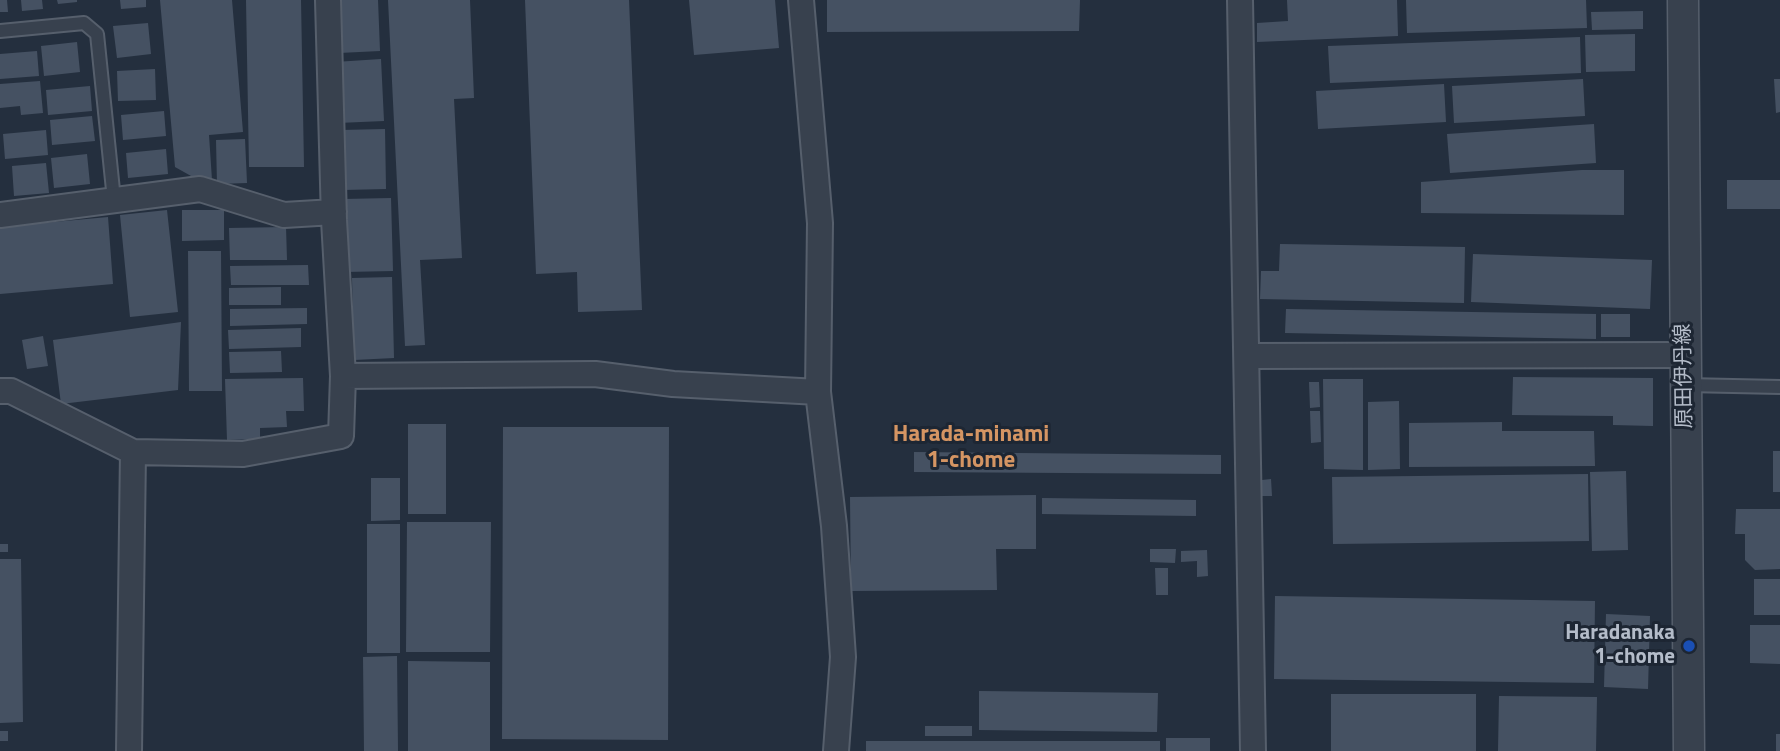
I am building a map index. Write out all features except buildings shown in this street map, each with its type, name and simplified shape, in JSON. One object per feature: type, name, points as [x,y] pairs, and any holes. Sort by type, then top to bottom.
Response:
[{"type":"street","points":[[0,391],[11,391],[133,452],[243,454],[341,436],[343,376],[334,212],[328,0]]},
{"type":"street","points":[[801,0],[820,223],[818,392],[834,526],[843,657],[836,751]]},
{"type":"street","points":[[1240,0],[1253,751]]},
{"type":"street","name":"原田伊丹線","points":[[1683,0],[1689,751]]},
{"type":"street","points":[[0,215],[201,189],[284,215],[334,212]]},
{"type":"street","points":[[1247,356],[1685,355]]},
{"type":"street","points":[[343,376],[595,374],[673,384],[818,392]]},
{"type":"street","points":[[130,751],[133,452]]},
{"type":"lane","points":[[0,30],[84,23],[97,34],[114,200]]},
{"type":"lane","points":[[1685,385],[1780,387]]},
{"type":"place","name":"Haradanaka 1-chome","points":[[1689,646]]},
{"type":"district","name":"Harada-minami 1-chome","points":[[971,448]]}]
